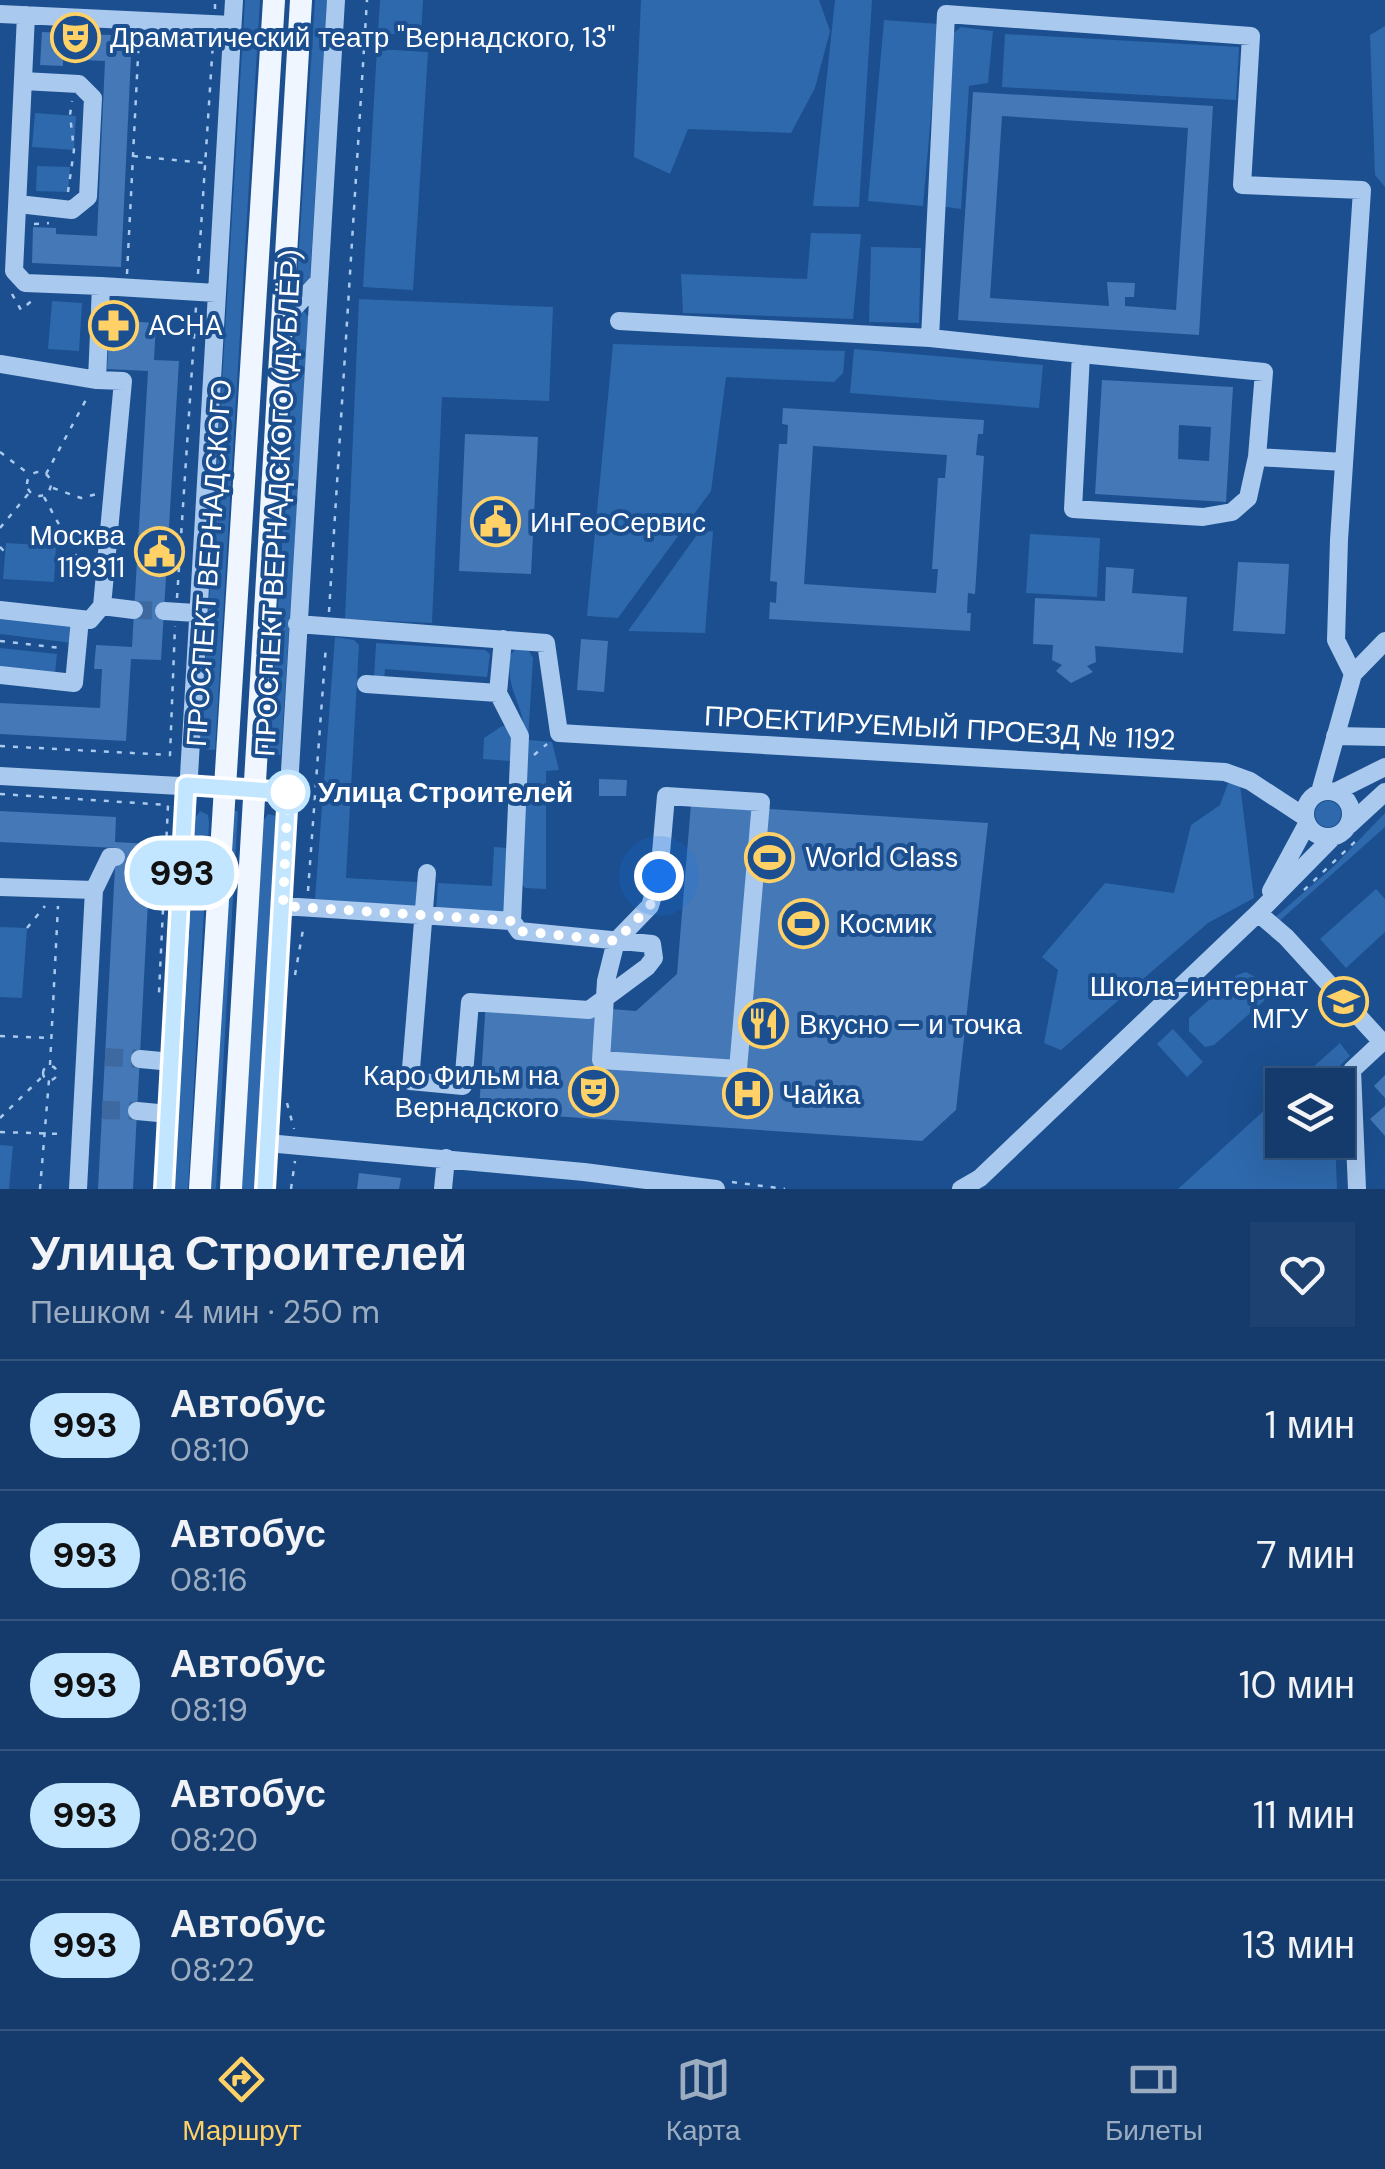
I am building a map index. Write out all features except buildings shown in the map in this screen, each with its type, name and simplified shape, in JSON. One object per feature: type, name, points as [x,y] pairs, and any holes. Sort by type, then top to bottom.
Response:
[{"type":"main road","name":"ПРОСПЕКТ ВЕРНАДСКОГО","points":[[200,1189],[274,0]]},
{"type":"main road","name":"ПРОСПЕКТ ВЕРНАДСКОГО","points":[[231,1189],[301,0]]},
{"type":"street","points":[[164,1189],[196,613],[207,292],[223,25],[234,0]]},
{"type":"street","name":"ПРОСПЕКТ ВЕРНАДСКОГО (ДУБЛЁР)","points":[[265,1189],[336,0]]},
{"type":"street","points":[[0,14],[118,10],[140,20],[223,25]]},
{"type":"street","points":[[930,338],[946,14],[1251,36],[1242,185],[1362,190],[1336,640],[1353,674]]},
{"type":"street","points":[[26,15],[14,271],[25,283],[207,292]]},
{"type":"street","points":[[18,204],[72,210],[88,197],[93,98],[80,84],[23,81]]},
{"type":"street","points":[[282,321],[319,281]]},
{"type":"street","points":[[97,380],[101,286]]},
{"type":"street","points":[[618,321],[930,338],[1264,372],[1257,457],[1248,498],[1232,512],[1203,517],[1073,509],[1081,354]]},
{"type":"street","points":[[0,364],[123,381],[102,606],[90,620],[0,610]]},
{"type":"street","points":[[1257,457],[1344,462]]},
{"type":"street","points":[[102,606],[134,610]]},
{"type":"street","points":[[170,612],[196,613]]},
{"type":"street","points":[[0,675],[74,684],[80,619]]},
{"type":"street","points":[[298,624],[546,643],[560,733]]},
{"type":"street","points":[[427,873],[410,1081],[463,1086],[470,1002],[588,1010],[654,958],[652,944],[518,931],[512,921],[520,736],[498,693],[503,639]]},
{"type":"street","points":[[1327,792],[1336,736],[1353,674],[1385,641]]},
{"type":"street","points":[[366,684],[498,693]]},
{"type":"street","name":"ПРОЕКТИРУЕМЫЙ ПРОЕЗД № 1192","points":[[560,733],[1225,772],[1250,781],[1306,821]]},
{"type":"street","points":[[1336,736],[1385,738]]},
{"type":"street","points":[[1258,913],[1306,821],[1308,802],[1385,767]]},
{"type":"street","points":[[0,776],[288,792]]},
{"type":"street","points":[[1327,792],[1348,801],[1352,817],[1349,824]]},
{"type":"street","points":[[960,1189],[980,1178],[1258,913],[1332,837],[1385,792]]},
{"type":"street","points":[[666,796],[761,802],[738,1068],[601,1060],[606,981],[616,941],[650,906],[659,876],[666,796]]},
{"type":"street","points":[[1306,821],[1315,834],[1332,837]]},
{"type":"street","points":[[78,1189],[82,1134],[93,1108],[96,1057],[94,890],[110,857],[116,857]]},
{"type":"street","points":[[0,888],[94,890]]},
{"type":"street","points":[[283,906],[512,921]]},
{"type":"street","points":[[1258,913],[1286,937],[1383,1041],[1352,1070],[1357,1189]]},
{"type":"street","points":[[140,1059],[172,1062]]},
{"type":"street","points":[[137,1111],[169,1114]]},
{"type":"street","points":[[268,1143],[446,1158],[616,1183],[716,1189]]},
{"type":"street","points":[[443,1189],[446,1158]]},
{"type":"path","points":[[0,746],[170,754],[170,612],[207,292],[205,163],[223,25],[215,0]]},
{"type":"path","points":[[328,626],[367,0]]},
{"type":"path","points":[[127,272],[140,20]]},
{"type":"path","points":[[75,84],[70,115],[74,150],[68,192],[79,204]]},
{"type":"path","points":[[133,156],[205,163]]},
{"type":"path","points":[[12,296],[21,310]]},
{"type":"path","points":[[97,380],[46,474],[51,487],[81,498],[114,489]]},
{"type":"path","points":[[0,452],[31,476]]},
{"type":"path","points":[[46,474],[38,472],[31,476],[27,486],[30,492],[43,496],[80,561]]},
{"type":"path","points":[[43,496],[51,487]]},
{"type":"path","points":[[0,528],[30,492]]},
{"type":"path","points":[[0,546],[5,552]]},
{"type":"path","points":[[55,560],[106,562]]},
{"type":"path","points":[[0,641],[77,650]]},
{"type":"path","points":[[518,770],[560,733]]},
{"type":"path","points":[[0,794],[168,805],[159,1006]]},
{"type":"path","points":[[150,858],[166,859]]},
{"type":"path","points":[[26,928],[59,889]]},
{"type":"path","points":[[50,1065],[59,889]]},
{"type":"path","points":[[0,1036],[52,1038]]},
{"type":"path","points":[[0,1118],[50,1065]]},
{"type":"path","points":[[49,1080],[58,1074],[50,1065]]},
{"type":"path","points":[[43,1076],[49,1080]]},
{"type":"path","points":[[40,1189],[49,1080]]},
{"type":"path","points":[[0,1132],[82,1134]]},
{"type":"shaded area","points":[[245,0],[260,0],[215,750],[200,749]]},
{"type":"shaded area","points":[[315,0],[327,0],[310,277],[303,284],[297,280]]},
{"type":"shaded area","points":[[380,0],[423,0],[421,36],[378,33]]},
{"type":"shaded area","points":[[641,0],[819,0],[830,31],[815,88],[791,133],[688,129],[670,174],[634,157]]},
{"type":"shaded area","points":[[835,0],[872,0],[859,207],[813,206]]},
{"type":"shaded area","points":[[884,20],[939,24],[923,206],[868,201]]},
{"type":"shaded area","points":[[1385,26],[1385,187],[1375,175],[1370,35]]},
{"type":"shaded area","points":[[961,27],[993,31],[988,83],[969,86],[961,209],[940,206],[950,36]]},
{"type":"shaded area","points":[[1005,34],[1239,47],[1236,100],[1002,87]]},
{"type":"shaded area","points":[[377,49],[428,52],[413,290],[363,287]]},
{"type":"shaded area","points":[[35,113],[76,116],[74,150],[32,147]]},
{"type":"shaded area","points":[[37,166],[70,167],[68,192],[36,191]]},
{"type":"shaded area","points":[[811,233],[861,234],[853,319],[683,313],[681,274],[807,279]]},
{"type":"shaded area","points":[[871,247],[921,248],[919,323],[869,322]]},
{"type":"shaded area","points":[[359,299],[553,307],[549,401],[442,397],[432,623],[345,619]]},
{"type":"shaded area","points":[[52,301],[82,303],[79,351],[48,349]]},
{"type":"shaded area","points":[[303,310],[309,318],[281,755],[269,754],[296,317]]},
{"type":"shaded area","points":[[613,344],[845,351],[843,373],[834,382],[726,377],[711,491],[618,618],[587,616]]},
{"type":"shaded area","points":[[854,349],[1043,365],[1039,408],[850,393]]},
{"type":"shaded area","points":[[713,531],[705,633],[628,631],[699,532]]},
{"type":"shaded area","points":[[1030,534],[1100,538],[1097,597],[1026,593]]},
{"type":"shaded area","points":[[6,543],[56,546],[54,582],[3,579]]},
{"type":"shaded area","points":[[0,617],[73,625],[72,643],[0,634]]},
{"type":"shaded area","points":[[335,637],[354,640],[359,645],[346,878],[417,882],[416,906],[315,899]]},
{"type":"shaded area","points":[[376,643],[485,650],[490,654],[487,677],[385,669],[384,680],[374,679]]},
{"type":"shaded area","points":[[0,648],[57,654],[55,674],[0,668]]},
{"type":"shaded area","points":[[516,649],[529,651],[533,658],[528,740],[552,742],[559,770],[546,771],[546,889],[525,888],[520,882],[525,750],[523,721],[509,668],[510,655]]},
{"type":"shaded area","points":[[502,726],[512,733],[510,761],[483,759],[484,738]]},
{"type":"shaded area","points":[[1228,783],[1240,784],[1254,898],[1208,923],[1061,1050],[1044,1043],[1058,970],[1042,957],[1105,883],[1174,893],[1191,825],[1220,805]]},
{"type":"shaded area","points":[[1328,801],[1337,805],[1341,814],[1337,823],[1328,827],[1319,823],[1315,814],[1319,805]]},
{"type":"shaded area","points":[[200,811],[208,815],[209,823],[188,1189],[174,1189],[194,820]]},
{"type":"shaded area","points":[[233,811],[238,811],[216,1189],[211,1189]]},
{"type":"shaded area","points":[[1385,813],[1385,827],[1276,924],[1272,920],[1333,867]]},
{"type":"shaded area","points":[[268,814],[276,816],[278,823],[257,1189],[242,1189],[263,821]]},
{"type":"shaded area","points":[[494,847],[507,848],[504,912],[436,909],[438,883],[492,886]]},
{"type":"shaded area","points":[[1376,889],[1385,899],[1385,932],[1346,968],[1320,939]]},
{"type":"shaded area","points":[[0,927],[27,928],[22,998],[0,997]]},
{"type":"shaded area","points":[[1246,972],[1262,981],[1265,1000],[1214,1045],[1205,1047],[1189,1031],[1189,1018],[1237,975]]},
{"type":"shaded area","points":[[1173,1029],[1203,1062],[1187,1077],[1157,1044]]},
{"type":"shaded area","points":[[1340,1043],[1350,1056],[1337,1068],[1312,1068]]},
{"type":"shaded area","points":[[1265,1110],[1265,1158],[1336,1158],[1337,1189],[1178,1189]]},
{"type":"shaded area","points":[[0,1145],[13,1146],[9,1189],[0,1189]]},
{"type":"tunnel","points":[[134,610],[164,611]]},
{"type":"tunnel","points":[[105,1057],[140,1059]]},
{"type":"tunnel","points":[[102,1110],[137,1111]]},
{"type":"bus line","name":"993","points":[[164,1189],[186,785],[288,792],[265,1189]]},
{"type":"place","name":"Драматический театр \"Вернадского, 13\"","points":[[75,37]]},
{"type":"place","name":"ACHA","points":[[113,325]]},
{"type":"place","name":"ИнГеоСервис","points":[[495,522]]},
{"type":"place","name":"Москва 119311","points":[[160,551]]},
{"type":"place","name":"Улица Строителей","points":[[288,792]]},
{"type":"place","name":"World Class","points":[[770,857]]},
{"type":"place","name":"Космик","points":[[804,923]]},
{"type":"place","name":"Школа-интернат МГУ","points":[[1343,1002]]},
{"type":"place","name":"Вкусно — и точка","points":[[764,1024]]},
{"type":"place","name":"Каро Фильм на Вернадского","points":[[594,1091]]},
{"type":"place","name":"Чайка","points":[[747,1094]]},
{"type":"route","points":[[288,792],[283,906],[512,921],[518,931],[616,941],[650,906],[659,876]]}]
